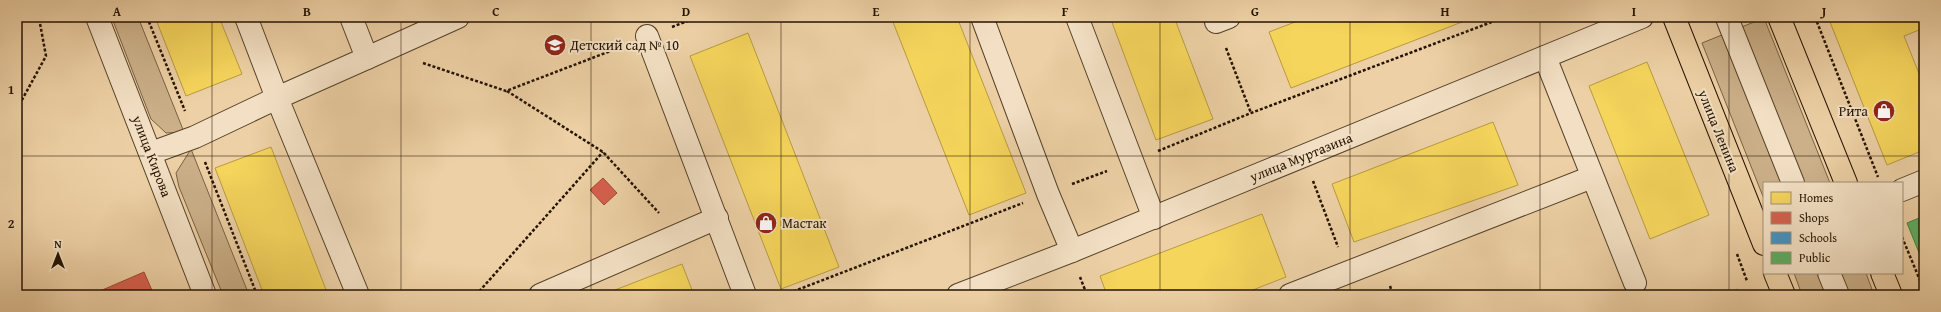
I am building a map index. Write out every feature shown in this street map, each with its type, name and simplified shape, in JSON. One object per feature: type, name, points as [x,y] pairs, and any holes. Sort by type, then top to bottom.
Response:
[{"type":"main road","name":"улица Ленина","points":[[1674,17],[1763,241]]},
{"type":"main road","points":[[1779,17],[1846,182]]},
{"type":"main road","points":[[1775,274],[1784,295]]},
{"type":"main road","points":[[1882,274],[1890,295]]},
{"type":"street","name":"улица Кирова","points":[[97,17],[206,295]]},
{"type":"street","points":[[246,17],[277,98],[358,295]]},
{"type":"street","points":[[351,17],[376,54]]},
{"type":"street","points":[[151,153],[195,136],[458,17]]},
{"type":"street","points":[[982,17],[1048,194],[1072,251]]},
{"type":"street","points":[[1077,17],[1154,218]]},
{"type":"street","name":"улица Муртазина","points":[[958,295],[1154,218],[1642,17]]},
{"type":"street","points":[[1727,18],[1793,182]]},
{"type":"street","points":[[647,36],[745,295]]},
{"type":"street","points":[[1545,57],[1635,283]]},
{"type":"street","points":[[1290,295],[1592,177]]},
{"type":"street","points":[[1903,190],[1924,181]]},
{"type":"street","points":[[540,295],[717,218]]},
{"type":"street","points":[[1829,274],[1838,295]]},
{"type":"path","points":[[17,109],[46,56],[39,18],[37,17]]},
{"type":"path","points":[[506,91],[698,17]]},
{"type":"path","points":[[1815,17],[1880,182]]},
{"type":"path","points":[[1223,19],[1251,112]]},
{"type":"path","points":[[376,54],[506,91],[602,152],[679,235]]},
{"type":"path","points":[[476,295],[602,152]]},
{"type":"path","points":[[1311,177],[1348,272]]},
{"type":"path","points":[[1903,239],[1924,290]]},
{"type":"path","points":[[1079,274],[1088,295]]},
{"type":"shaded area","points":[[138,17],[184,132],[166,133],[151,119],[112,18]]},
{"type":"shaded area","points":[[1764,18],[1830,182],[1763,182],[1763,196],[1702,43]]},
{"type":"shaded area","points":[[191,149],[249,295],[223,295],[179,187],[176,173]]},
{"type":"shaded area","points":[[1794,274],[1866,274],[1874,295],[1802,295]]},
{"type":"building: Homes","points":[[155,17],[219,17],[242,74],[186,96]]},
{"type":"building: Homes","points":[[891,17],[957,17],[1026,193],[969,215]]},
{"type":"building: Homes","points":[[1110,17],[1174,17],[1213,119],[1156,140]]},
{"type":"building: Homes","points":[[1308,17],[1475,17],[1291,88],[1269,32]]},
{"type":"building: Homes","points":[[1828,17],[1924,17],[1924,28],[1904,36],[1924,86],[1924,150],[1887,165]]},
{"type":"building: Homes","points":[[748,33],[839,267],[781,289],[690,56]]},
{"type":"building: Homes","points":[[1647,62],[1709,215],[1650,239],[1589,86]]},
{"type":"building: Homes","points":[[1493,122],[1518,185],[1354,242],[1332,184]]},
{"type":"building: Homes","points":[[271,147],[328,295],[264,295],[215,168]]},
{"type":"building: Homes","points":[[1262,214],[1286,277],[1240,295],[1107,295],[1100,276]]},
{"type":"building: Homes","points":[[682,264],[694,295],[602,295]]},
{"type":"building: Homes","points":[[1738,289],[1741,295],[1723,295]]},
{"type":"building: Shops","points":[[603,178],[617,193],[604,205],[590,190]]},
{"type":"building: Shops","points":[[144,272],[154,295],[93,295],[93,294]]},
{"type":"building: Schools","points":[[17,41],[22,44],[17,53]]},
{"type":"building: Public","points":[[1924,216],[1924,265],[1907,223]]},
{"type":"place","name":"Детский сад № 10","points":[[555,45]]},
{"type":"place","name":"Рита","points":[[1884,111]]},
{"type":"place","name":"Мастак","points":[[766,223]]}]
